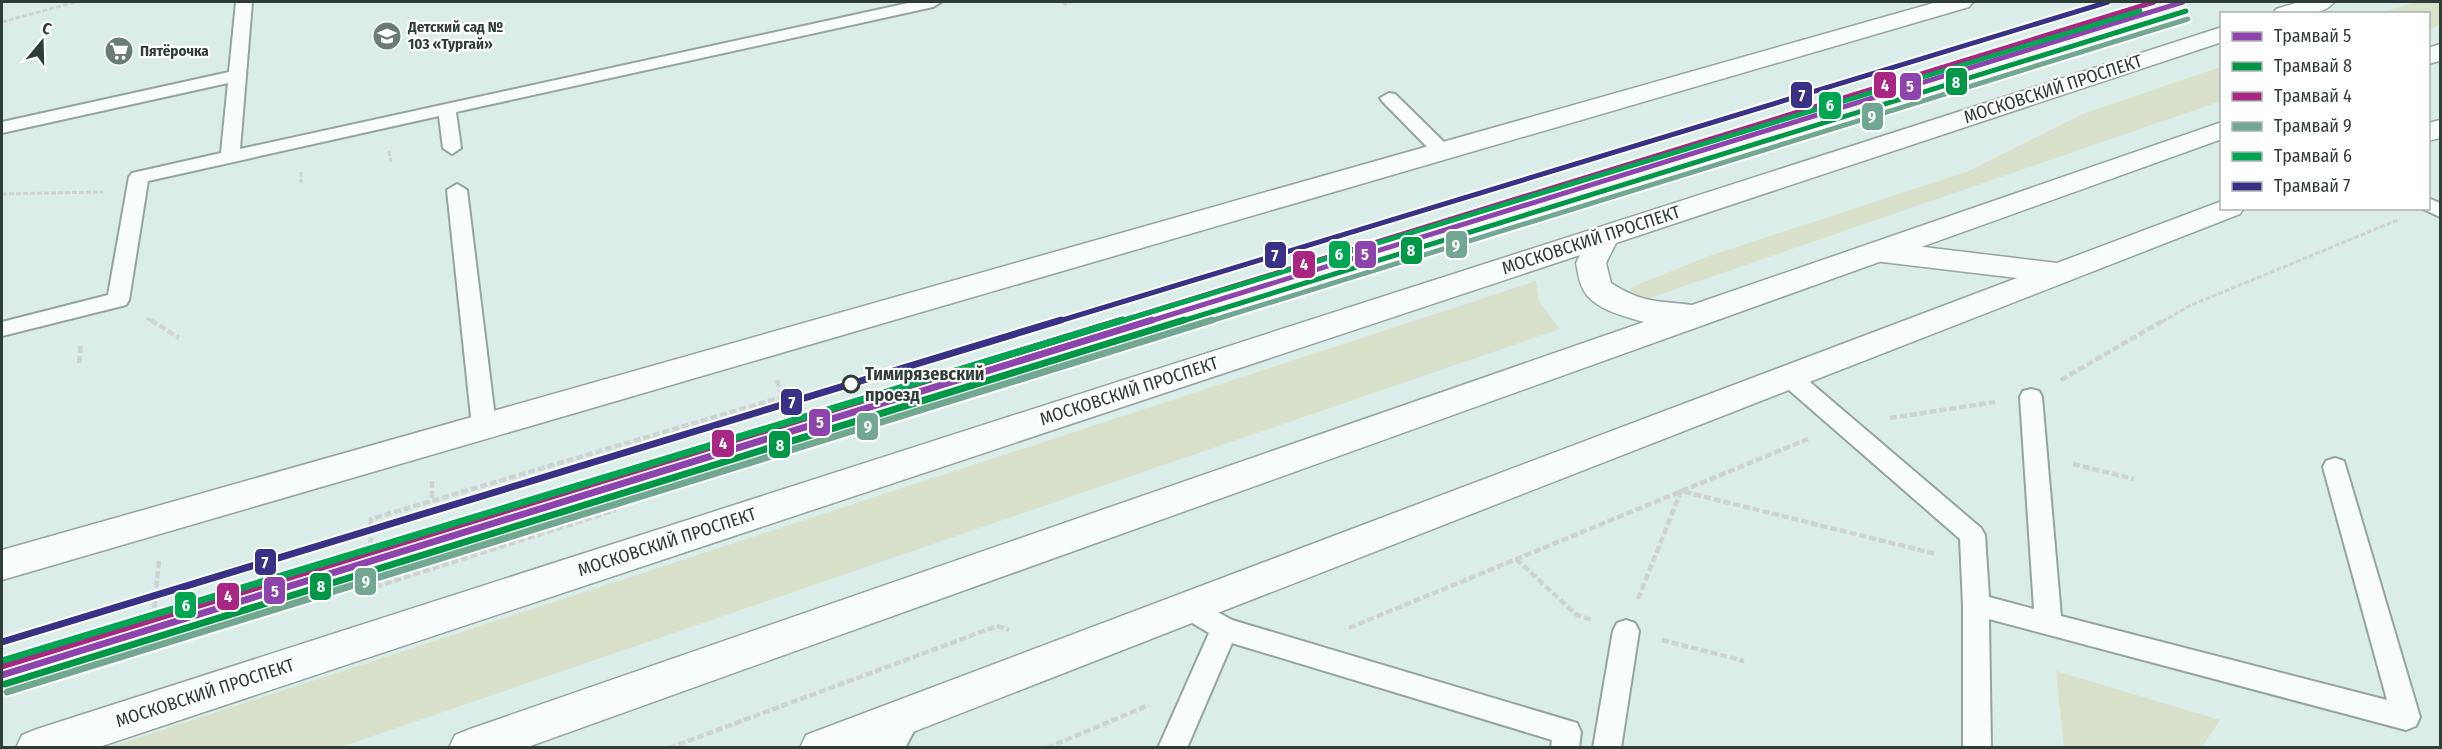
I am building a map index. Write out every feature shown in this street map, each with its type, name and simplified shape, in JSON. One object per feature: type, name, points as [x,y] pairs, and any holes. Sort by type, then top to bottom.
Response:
[{"type":"main road","points":[[2,565],[1961,2]]},
{"type":"main road","points":[[2291,12],[2322,2]]},
{"type":"main road","name":"МОСКОВСКИЙ ПРОСПЕКТ","points":[[37,747],[2220,35]]},
{"type":"main road","points":[[470,747],[1882,252],[2220,131]]},
{"type":"main road","points":[[821,747],[2225,210]]},
{"type":"main road","points":[[1605,236],[1591,263],[1597,288],[1622,305],[1662,316],[1702,315]]},
{"type":"main road","points":[[1882,252],[2060,274]]},
{"type":"lane","points":[[230,157],[244,2]]},
{"type":"lane","points":[[2,329],[118,300],[139,177],[933,2]]},
{"type":"lane","points":[[2,127],[237,76]]},
{"type":"lane","points":[[1389,98],[1442,151]]},
{"type":"lane","points":[[447,109],[452,148]]},
{"type":"lane","points":[[457,190],[484,426]]},
{"type":"lane","points":[[1789,377],[1972,535],[1976,605],[1977,747]]},
{"type":"lane","points":[[2031,397],[2048,624]]},
{"type":"lane","points":[[1976,605],[2406,717],[2335,467]]},
{"type":"lane","points":[[1188,607],[1224,629],[1567,732],[1564,747]]},
{"type":"lane","points":[[1172,747],[1224,629]]},
{"type":"lane","points":[[1607,747],[1626,631]]},
{"type":"lane","points":[[889,747],[909,714]]},
{"type":"path","points":[[2,22],[75,2]]},
{"type":"path","points":[[1063,2],[1068,7]]},
{"type":"path","points":[[2,194],[137,191]]},
{"type":"path","points":[[2189,306],[2404,217]]},
{"type":"path","points":[[766,345],[784,403],[918,363]]},
{"type":"path","points":[[616,510],[378,586],[370,576],[371,519],[782,397]]},
{"type":"path","points":[[1295,650],[1843,425]]},
{"type":"path","points":[[2035,455],[2134,479]]},
{"type":"path","points":[[1681,491],[1974,564]]},
{"type":"path","points":[[1626,631],[1681,491]]},
{"type":"path","points":[[1516,559],[1577,615],[1626,631],[1744,661]]},
{"type":"path","points":[[156,587],[151,641],[370,576]]},
{"type":"path","points":[[1047,747],[1200,684]]},
{"type":"path","points":[[669,747],[813,694]]},
{"type":"green space","points":[[2416,2],[2440,2],[2440,25],[2430,29],[2430,12],[2383,12]]},
{"type":"green space","points":[[2220,67],[2220,101],[1644,300],[1628,294],[1632,287],[1709,256],[1969,171],[2085,113]]},
{"type":"green space","points":[[1536,281],[1539,302],[1560,329],[341,747],[110,747]]},
{"type":"green space","points":[[2056,671],[2220,720],[2202,747],[2064,747]]},
{"type":"tram line","name":"7","points":[[2,642],[2108,2]]},
{"type":"tram line","name":"4","points":[[2,666],[2154,2]]},
{"type":"tram line","name":"5","points":[[2,675],[2183,2]]},
{"type":"tram line","name":"6","points":[[5,660],[2140,11]]},
{"type":"tram line","name":"8","points":[[5,684],[2186,11]]},
{"type":"tram line","name":"9","points":[[7,692],[2188,19]]},
{"type":"place","name":"Детский сад № 103 «Тургай»","points":[[387,36]]},
{"type":"place","name":"Пятёрочка","points":[[119,51]]},
{"type":"place","name":"Тимирязевский проезд","points":[[851,384]]}]
